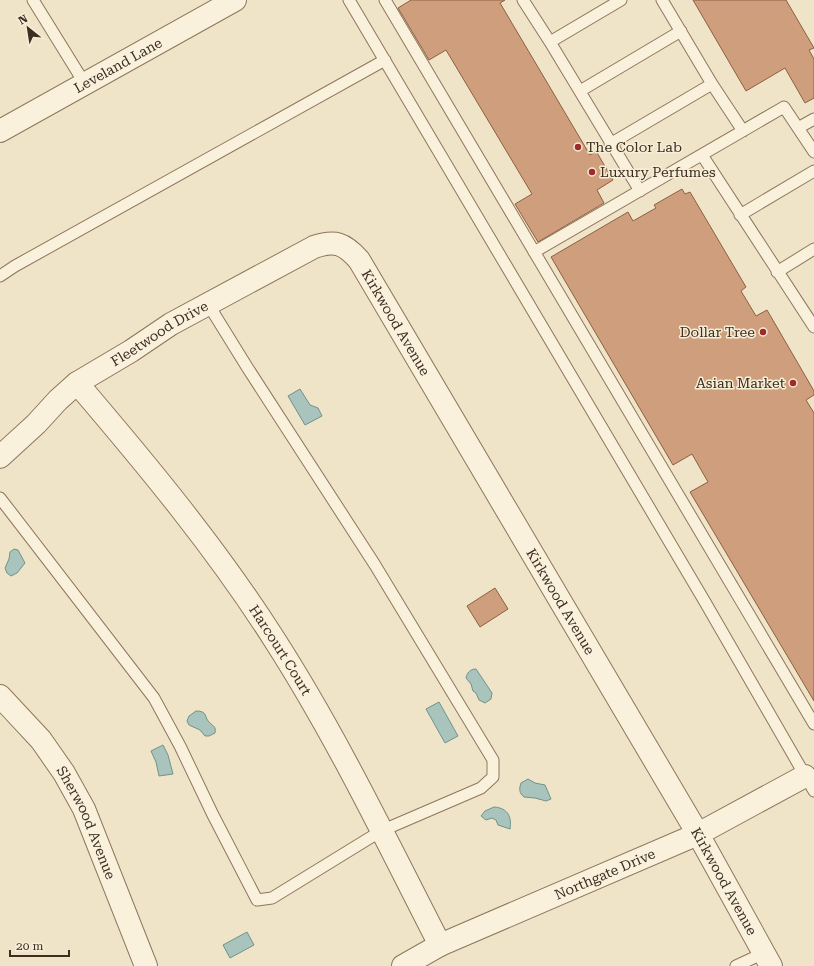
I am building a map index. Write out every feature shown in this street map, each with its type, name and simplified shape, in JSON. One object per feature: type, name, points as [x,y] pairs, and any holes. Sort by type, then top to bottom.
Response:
[{"type":"street","name":"Leveland Lane","points":[[0,131],[235,0]]},
{"type":"street","name":"Fleetwood Drive","points":[[0,457],[77,383],[131,351],[172,324],[314,247],[326,243],[340,245]]},
{"type":"street","name":"Kirkwood Avenue","points":[[340,245],[350,250],[358,260],[698,834],[767,959]]},
{"type":"street","name":"Harcourt Court","points":[[77,383],[178,504],[222,562],[274,639],[331,734],[440,945]]},
{"type":"street","name":"Sherwood Avenue","points":[[0,696],[41,740],[64,773],[84,809],[146,966]]},
{"type":"street","name":"Northgate Drive","points":[[403,966],[440,945],[698,834],[810,783]]},
{"type":"lane","points":[[33,0],[85,84]]},
{"type":"lane","points":[[349,0],[706,602],[810,783]]},
{"type":"lane","points":[[384,0],[814,724]]},
{"type":"lane","points":[[523,0],[640,191]]},
{"type":"lane","points":[[550,42],[621,0]]},
{"type":"lane","points":[[662,0],[712,84],[743,131]]},
{"type":"lane","points":[[580,91],[681,31]]},
{"type":"lane","points":[[0,276],[15,266],[385,60]]},
{"type":"lane","points":[[610,144],[712,84]]},
{"type":"lane","points":[[534,252],[784,107],[814,152]]},
{"type":"lane","points":[[798,128],[814,119]]},
{"type":"lane","points":[[702,155],[814,327]]},
{"type":"lane","points":[[740,214],[814,171]]},
{"type":"lane","points":[[777,272],[814,249]]},
{"type":"lane","points":[[0,498],[154,698],[258,900],[272,898],[381,831],[481,788],[493,777],[493,760],[375,565],[208,304]]},
{"type":"lane","points":[[736,966],[767,959]]},
{"type":"water","points":[[300,389],[310,405],[318,408],[322,416],[305,425],[288,396]]},
{"type":"water","points":[[14,549],[18,550],[25,563],[17,573],[11,576],[7,573],[5,568],[10,552]]},
{"type":"water","points":[[476,669],[492,693],[491,699],[485,703],[479,700],[476,693],[473,691],[471,684],[466,678],[469,672]]},
{"type":"water","points":[[439,702],[458,736],[445,743],[426,709]]},
{"type":"water","points":[[196,711],[204,713],[207,720],[215,728],[215,733],[205,736],[200,730],[189,725],[187,721],[189,716]]},
{"type":"water","points":[[163,745],[168,755],[173,774],[159,776],[156,762],[151,751]]},
{"type":"water","points":[[528,779],[535,783],[545,785],[551,799],[546,801],[524,797],[520,792],[520,785]]},
{"type":"water","points":[[494,807],[506,811],[510,817],[510,829],[498,825],[496,820],[492,818],[486,820],[481,816],[485,811]]},
{"type":"water","points":[[247,932],[254,945],[230,958],[223,945]]},
{"type":"building","points":[[411,0],[505,0],[500,3],[590,155],[596,151],[613,180],[597,190],[604,203],[538,242],[515,204],[532,194],[446,50],[429,60],[398,8]]},
{"type":"building","points":[[693,0],[786,0],[814,48],[809,50],[814,59],[814,98],[805,103],[785,68],[746,91]]},
{"type":"building","points":[[682,189],[685,194],[690,192],[746,287],[741,291],[756,316],[767,310],[814,391],[814,395],[806,400],[814,413],[814,701],[690,492],[708,482],[692,454],[673,465],[551,257],[628,212],[633,221],[656,208],[654,205]]},
{"type":"building","points":[[495,588],[508,609],[480,627],[467,606]]},
{"type":"place","name":"The Color Lab","points":[[578,147]]},
{"type":"place","name":"Luxury Perfumes","points":[[592,172]]},
{"type":"place","name":"Dollar Tree","points":[[763,332]]},
{"type":"place","name":"Asian Market","points":[[793,383]]}]
